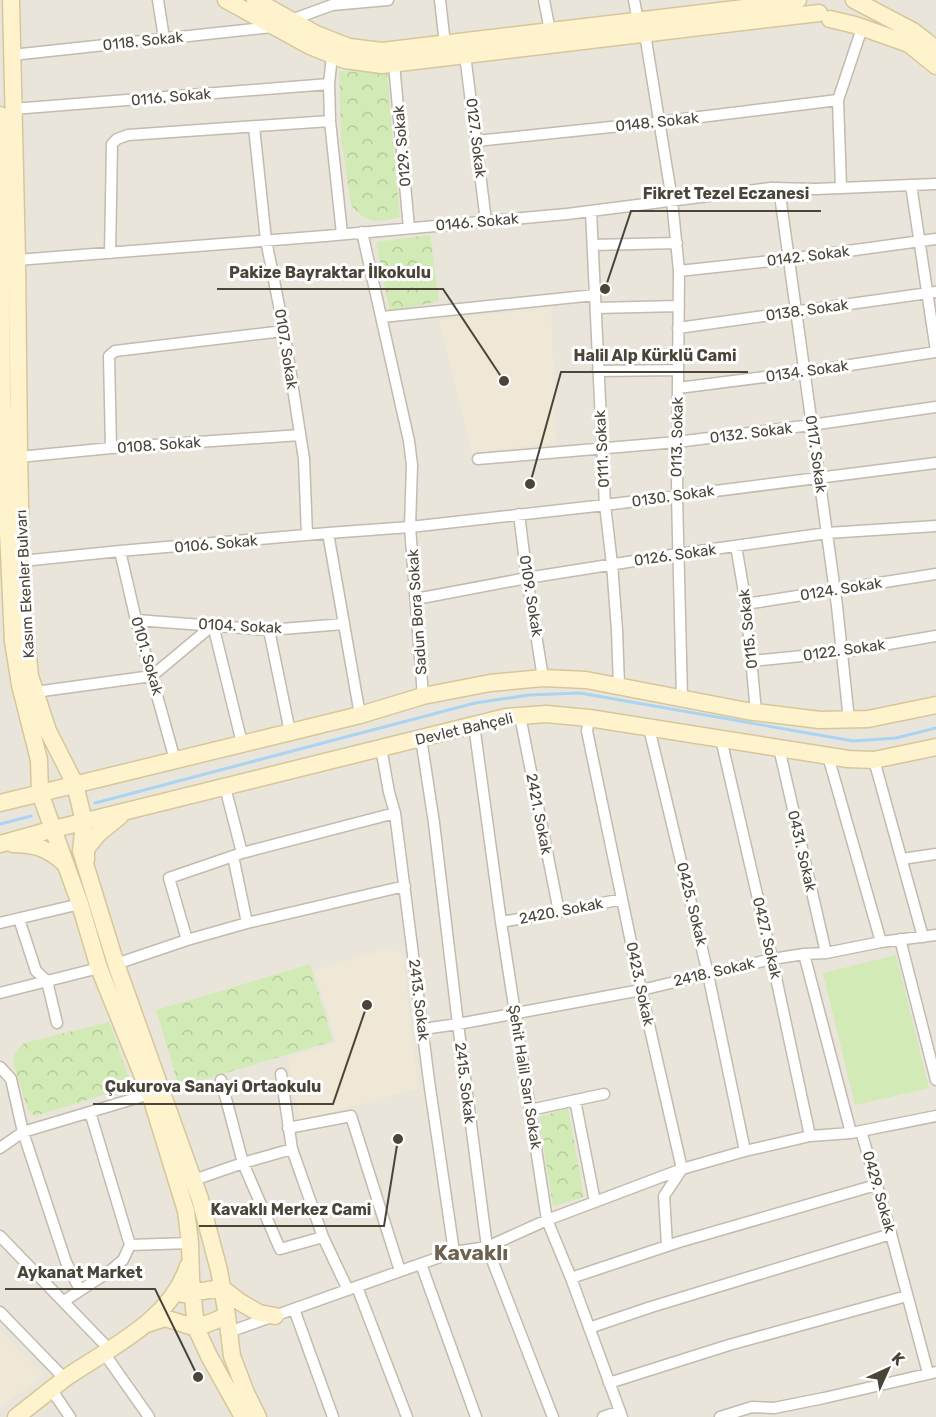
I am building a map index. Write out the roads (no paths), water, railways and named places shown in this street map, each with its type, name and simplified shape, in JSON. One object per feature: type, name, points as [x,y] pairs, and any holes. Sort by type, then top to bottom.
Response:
[{"type":"street","name":"Kasım Ekenler Bulvarı","points":[[11,0],[12,55],[0,216],[6,264],[19,457],[22,597],[30,676],[48,731],[75,784],[84,822],[81,851],[116,964],[194,1180],[212,1240],[232,1356],[258,1417]]},
{"type":"street","points":[[158,0],[164,39]]},
{"type":"street","points":[[226,0],[310,46],[345,60],[382,65],[465,56],[642,27],[725,5],[798,0]]},
{"type":"street","points":[[255,0],[316,34],[349,47],[382,51],[550,31],[642,27],[822,11],[909,44],[936,66]]},
{"type":"street","points":[[291,20],[331,2],[388,0]]},
{"type":"street","points":[[440,0],[445,44]]},
{"type":"street","points":[[544,0],[550,31]]},
{"type":"street","name":"0113. Sokak","points":[[634,0],[642,27],[672,200],[679,272],[677,496],[682,698]]},
{"type":"street","points":[[822,11],[835,19],[844,14],[847,9],[847,0]]},
{"type":"street","points":[[854,0],[913,31],[936,49]]},
{"type":"street","name":"0118. Sokak","points":[[12,55],[274,26]]},
{"type":"street","points":[[841,188],[838,100],[862,28]]},
{"type":"street","points":[[332,55],[329,84],[330,121],[342,234]]},
{"type":"street","name":"0127. Sokak","points":[[465,56],[486,221]]},
{"type":"street","name":"0129. Sokak","points":[[394,64],[409,228]]},
{"type":"street","name":"0116. Sokak","points":[[7,112],[329,84]]},
{"type":"street","name":"0148. Sokak","points":[[476,141],[838,100]]},
{"type":"street","name":"Kasım Ekenler Bulvarı","points":[[7,112],[6,264],[1,308],[2,400],[12,641],[20,685],[39,760],[40,793],[80,904],[99,968],[150,1094],[186,1211],[196,1328],[243,1417]]},
{"type":"street","points":[[110,253],[112,144],[117,139],[128,135],[330,121]]},
{"type":"street","name":"0107. Sokak","points":[[254,127],[266,240],[284,331],[304,459],[308,535]]},
{"type":"street","name":"0146. Sokak","points":[[6,264],[591,211],[779,188],[936,184]]},
{"type":"street","points":[[911,185],[920,241],[932,293],[936,352]]},
{"type":"street","name":"0117. Sokak","points":[[779,188],[835,590],[849,720]]},
{"type":"street","name":"0111. Sokak","points":[[591,211],[605,505],[612,564],[619,686]]},
{"type":"street","name":"Sadun Bora Sokak","points":[[362,232],[411,457],[410,527],[423,696]]},
{"type":"street","name":"0142. Sokak","points":[[679,272],[936,239]]},
{"type":"street","points":[[593,245],[676,243]]},
{"type":"street","name":"0138. Sokak","points":[[678,328],[932,293]]},
{"type":"street","points":[[382,317],[595,295]]},
{"type":"street","points":[[596,308],[679,306]]},
{"type":"street","points":[[111,448],[109,356],[115,351],[284,331]]},
{"type":"street","name":"0134. Sokak","points":[[678,388],[936,352]]},
{"type":"street","points":[[598,371],[678,370]]},
{"type":"street","name":"0132. Sokak","points":[[478,459],[677,442],[936,407]]},
{"type":"street","name":"0108. Sokak","points":[[19,457],[300,435]]},
{"type":"street","name":"0130. Sokak","points":[[410,527],[936,463]]},
{"type":"street","name":"0109. Sokak","points":[[519,514],[543,678]]},
{"type":"street","name":"0126. Sokak","points":[[416,599],[612,564],[827,533],[936,526]]},
{"type":"street","name":"0106. Sokak","points":[[22,561],[410,527]]},
{"type":"street","points":[[328,533],[360,715]]},
{"type":"street","name":"0115. Sokak","points":[[736,546],[746,604],[756,712]]},
{"type":"street","name":"0101. Sokak","points":[[120,551],[136,620],[175,760]]},
{"type":"street","name":"0124. Sokak","points":[[746,604],[936,574]]},
{"type":"street","name":"0104. Sokak","points":[[136,620],[269,630],[344,624]]},
{"type":"street","points":[[35,692],[152,676],[213,625],[242,743]]},
{"type":"street","points":[[269,630],[290,732]]},
{"type":"street","points":[[0,631],[15,654]]},
{"type":"street","name":"0122. Sokak","points":[[751,661],[842,652],[936,636]]},
{"type":"street","points":[[1,801],[360,715],[423,696],[490,683],[543,678],[586,680],[756,712],[820,720],[868,719],[936,705]]},
{"type":"street","name":"Devlet Bahçeli","points":[[0,844],[506,717],[546,714],[589,718],[848,759],[874,760],[936,747]]},
{"type":"street","name":"2421. Sokak","points":[[520,716],[558,912]]},
{"type":"street","name":"0423. Sokak","points":[[589,718],[587,731],[641,990],[682,1169]]},
{"type":"street","name":"Şehit Halil Sarı Sokak","points":[[474,725],[501,922],[547,1220],[621,1414]]},
{"type":"street","name":"0425. Sokak","points":[[649,728],[708,974],[745,1151]]},
{"type":"street","name":"2415. Sokak","points":[[420,738],[434,823],[487,1247],[553,1417]]},
{"type":"street","name":"0427. Sokak","points":[[721,739],[810,1136]]},
{"type":"street","name":"2413. Sokak","points":[[381,748],[395,813],[453,1252]]},
{"type":"street","name":"0431. Sokak","points":[[778,748],[826,953]]},
{"type":"street","points":[[828,756],[881,942]]},
{"type":"street","points":[[874,760],[923,937]]},
{"type":"street","points":[[225,787],[247,923]]},
{"type":"street","points":[[86,867],[86,849],[111,822],[128,811]]},
{"type":"street","points":[[187,940],[169,878],[237,854],[395,813]]},
{"type":"street","points":[[0,844],[25,844],[44,849],[54,854],[66,865]]},
{"type":"street","points":[[902,859],[936,854]]},
{"type":"street","points":[[116,964],[247,923],[405,886]]},
{"type":"street","name":"2420. Sokak","points":[[501,922],[622,898]]},
{"type":"street","points":[[0,923],[80,904]]},
{"type":"street","points":[[19,919],[36,971],[47,981],[57,1023]]},
{"type":"street","name":"2418. Sokak","points":[[423,1029],[641,990],[772,959],[826,953],[881,942],[936,935]]},
{"type":"street","points":[[900,939],[930,1034],[936,1080]]},
{"type":"street","name":"0429. Sokak","points":[[804,954],[856,1132],[876,1185],[932,1372]]},
{"type":"street","points":[[0,993],[99,968]]},
{"type":"street","points":[[0,1067],[11,1079],[23,1132],[66,1262],[80,1290]]},
{"type":"street","points":[[281,1074],[292,1149],[323,1237],[353,1288],[407,1417]]},
{"type":"street","points":[[221,1080],[243,1163],[280,1249],[323,1237]]},
{"type":"street","points":[[0,1148],[23,1132],[150,1094]]},
{"type":"street","points":[[530,1110],[604,1094]]},
{"type":"street","points":[[575,1100],[595,1202]]},
{"type":"street","points":[[64,1301],[123,1260],[130,1245],[90,1112]]},
{"type":"street","points":[[288,1128],[351,1116],[400,1271]]},
{"type":"street","points":[[146,1324],[165,1318],[196,1328],[275,1316],[453,1252],[487,1247],[547,1220],[682,1169],[810,1136],[856,1132],[936,1116]]},
{"type":"street","points":[[194,1180],[292,1149]]},
{"type":"street","points":[[667,1246],[664,1196],[682,1169]]},
{"type":"street","points":[[571,1278],[667,1246],[876,1185]]},
{"type":"street","points":[[590,1328],[651,1307],[891,1234]]},
{"type":"street","points":[[0,1236],[64,1301],[107,1351],[150,1417]]},
{"type":"street","points":[[16,1417],[58,1384],[146,1324],[175,1295],[184,1278],[190,1252],[130,1245]]},
{"type":"street","points":[[421,1264],[476,1417]]},
{"type":"street","points":[[175,1295],[222,1288],[259,1313],[275,1316]]},
{"type":"street","points":[[609,1383],[729,1345],[908,1296]]},
{"type":"street","points":[[294,1309],[333,1417]]},
{"type":"street","points":[[0,1312],[58,1384],[70,1417]]},
{"type":"street","points":[[720,1417],[752,1407],[774,1408],[932,1372]]},
{"type":"street","points":[[603,1417],[621,1414]]},
{"type":"waterway","points":[[95,803],[475,703],[529,695],[580,693],[853,741],[896,738],[936,728]]},
{"type":"waterway","points":[[0,824],[31,816]]},
{"type":"place","name":"Fikret Tezel Eczanesi","points":[[605,289]]},
{"type":"place","name":"Pakize Bayraktar İlkokulu","points":[[504,381]]},
{"type":"place","name":"Halil Alp Kürklü Cami","points":[[530,484]]},
{"type":"place","name":"Çukurova Sanayi Ortaokulu","points":[[367,1005]]},
{"type":"place","name":"Kavaklı Merkez Cami","points":[[398,1139]]},
{"type":"place","name":"Aykanat Market","points":[[198,1377]]},
{"type":"district","name":"Kavaklı","points":[[471,1252]]}]
